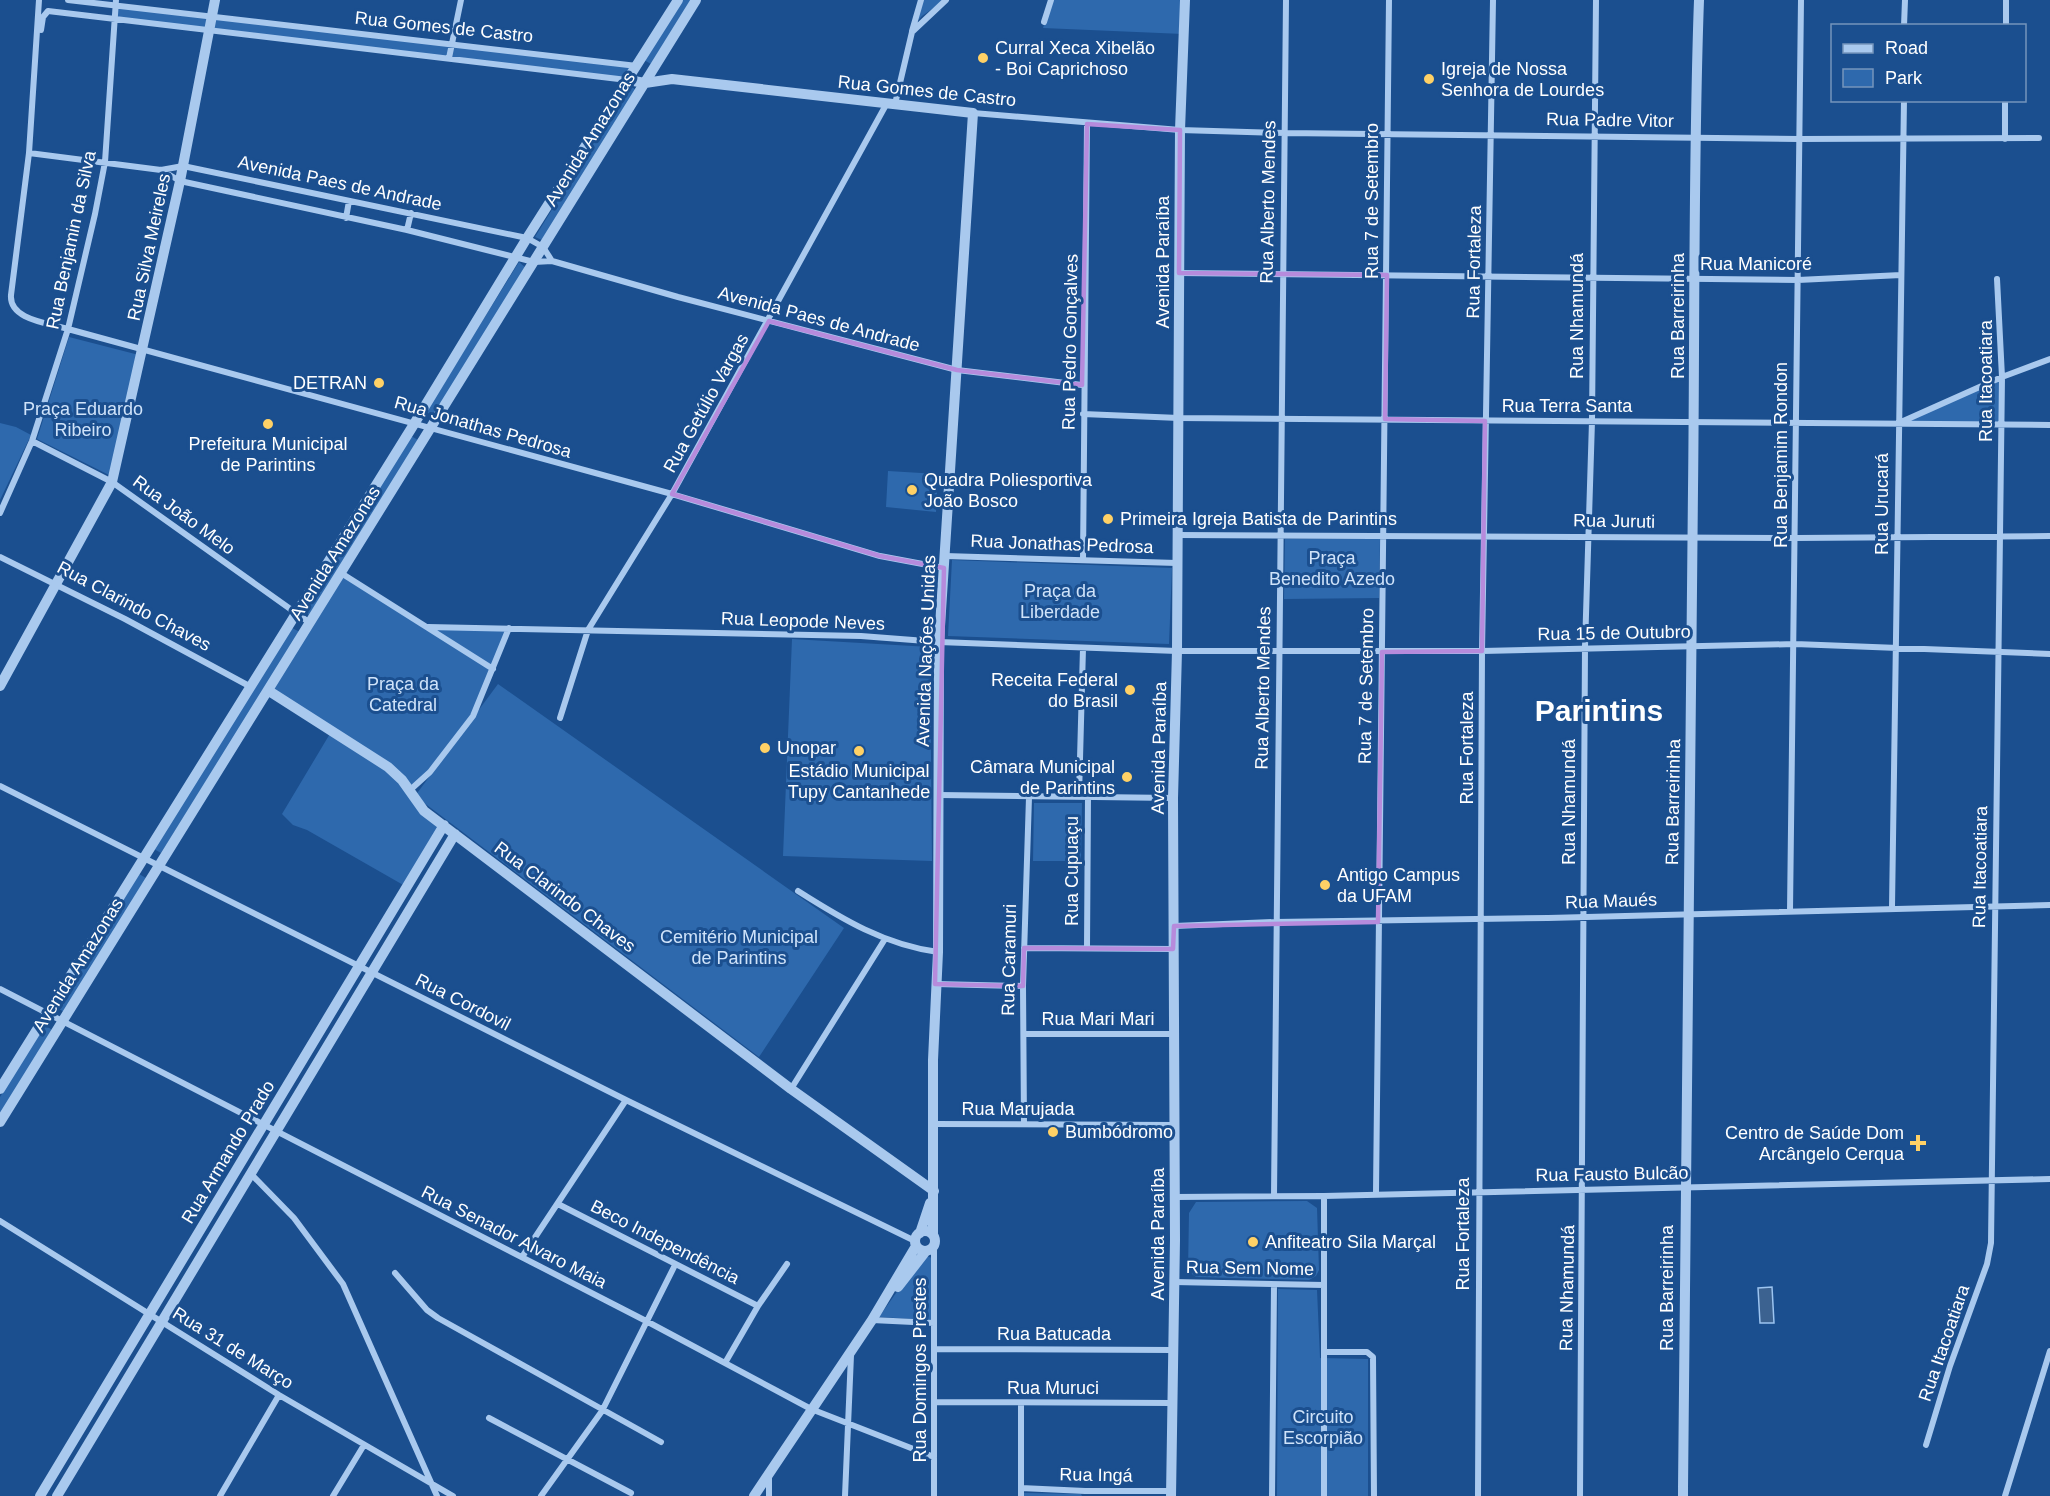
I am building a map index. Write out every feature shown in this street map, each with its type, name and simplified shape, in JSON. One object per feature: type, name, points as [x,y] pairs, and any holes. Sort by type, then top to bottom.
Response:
[{"type":"street","points":[[39,0],[29,153],[161,170],[183,166]]},
{"type":"street","name":"Rua Gomes de Castro","points":[[68,0],[116,2],[210,23],[449,58],[645,82],[672,79],[973,114],[1180,130]]},
{"type":"street","name":"Rua Silva Meireles","points":[[0,686],[112,482],[144,350],[215,0]]},
{"type":"street","points":[[449,58],[461,0]]},
{"type":"street","name":"Avenida Amazonas","points":[[0,1089],[415,423],[527,238],[678,0]]},
{"type":"street","name":"Avenida Amazonas","points":[[0,1122],[696,0]]},
{"type":"street","name":"Rua Getúlio Vargas","points":[[560,718],[588,630],[672,494],[891,103],[921,0]]},
{"type":"street","points":[[912,32],[946,0]]},
{"type":"street","points":[[1044,22],[1051,0]]},
{"type":"street","name":"Avenida Paraíba","points":[[1171,1493],[1175,1197],[1172,1034],[1173,798],[1178,651],[1180,130],[1185,0]]},
{"type":"street","name":"Rua Alberto Mendes","points":[[1274,1196],[1286,0]]},
{"type":"street","name":"Rua 7 de Setembro","points":[[1376,1194],[1389,0]]},
{"type":"street","name":"Rua Fortaleza","points":[[1478,1496],[1482,651],[1493,0]]},
{"type":"street","name":"Rua Nhamundá","points":[[1580,1496],[1585,647],[1592,421],[1596,0]]},
{"type":"street","name":"Rua Barreirinha","points":[[1683,1496],[1683,1188],[1694,422],[1695,136],[1699,0]]},
{"type":"street","name":"Rua Benjamim Rondon","points":[[1790,911],[1802,0]]},
{"type":"street","points":[[1905,0],[1905,24]]},
{"type":"street","points":[[2006,0],[2006,24]]},
{"type":"street","name":"Rua Benjamin da Silva","points":[[0,513],[33,441],[68,329],[105,162],[116,2]]},
{"type":"street","name":"Rua Gomes de Castro","points":[[36,50],[43,17],[48,11],[451,44],[637,66],[653,69],[672,79]]},
{"type":"street","name":"Rua Urucará","points":[[1892,908],[1904,102]]},
{"type":"street","points":[[2005,102],[2005,139]]},
{"type":"street","name":"Avenida Nações Unidas","points":[[924,1242],[934,1191],[935,984],[938,952],[939,642],[973,114]]},
{"type":"street","name":"Rua Pedro Gonçalves","points":[[1083,560],[1082,385],[1087,124]]},
{"type":"street","name":"Rua Padre Vitor","points":[[1180,130],[1799,139],[2039,138]]},
{"type":"street","name":"Rua Jonathas Pedrosa","points":[[29,153],[10,303],[15,311],[68,329],[672,494],[880,556],[944,568]]},
{"type":"street","name":"Avenida Paes de Andrade","points":[[183,166],[527,238],[543,247],[552,261]]},
{"type":"street","name":"Avenida Paes de Andrade","points":[[161,170],[180,181],[407,230],[534,262],[552,261],[957,370],[1082,385]]},
{"type":"street","points":[[346,218],[349,201]]},
{"type":"street","points":[[407,230],[411,213]]},
{"type":"street","name":"Rua Manicoré","points":[[1179,273],[1798,280],[1901,275]]},
{"type":"street","name":"Rua Itacoatiara","points":[[1926,1445],[1950,1366],[1990,1256],[2002,376],[1998,279]]},
{"type":"street","points":[[1899,422],[2002,376],[2050,359]]},
{"type":"street","name":"Rua Terra Santa","points":[[1083,414],[1179,418],[2050,424]]},
{"type":"street","name":"Rua João Melo","points":[[33,441],[112,482],[311,624]]},
{"type":"street","name":"Rua Juruti","points":[[1177,534],[1692,538],[2050,536]]},
{"type":"street","name":"Rua Jonathas Pedrosa","points":[[945,556],[1177,563]]},
{"type":"street","name":"Rua Clarindo Chaves","points":[[0,557],[56,583],[251,687]]},
{"type":"street","points":[[341,573],[493,669]]},
{"type":"street","name":"Rua Leopode Neves","points":[[428,627],[861,636],[939,642],[1178,651]]},
{"type":"street","points":[[409,791],[430,772],[466,727],[509,628]]},
{"type":"street","name":"Rua 15 de Outubro","points":[[1178,651],[1279,649],[1382,652],[1482,651],[1794,644],[1895,650],[2050,654]]},
{"type":"street","points":[[1079,796],[1083,648]]},
{"type":"street","name":"Rua Clarindo Chaves","points":[[269,691],[386,766],[402,780],[420,807],[791,1089],[934,1191]]},
{"type":"street","name":"Rua Cordovil","points":[[0,786],[626,1100],[924,1242]]},
{"type":"street","points":[[939,795],[1173,798]]},
{"type":"street","name":"Rua Caramuri","points":[[1024,1124],[1023,986],[1029,796]]},
{"type":"street","name":"Rua Cupuaçu","points":[[1087,947],[1088,796]]},
{"type":"street","name":"Rua Armando Prado","points":[[40,1496],[444,825]]},
{"type":"street","name":"Rua Armando Prado","points":[[57,1496],[455,834]]},
{"type":"street","points":[[798,891],[844,921],[885,939],[910,948],[938,952]]},
{"type":"street","name":"Rua Maués","points":[[1174,926],[2050,905]]},
{"type":"street","points":[[791,1089],[885,939]]},
{"type":"street","points":[[1024,948],[1173,949]]},
{"type":"street","points":[[935,984],[1023,986]]},
{"type":"street","points":[[0,989],[48,1013]]},
{"type":"street","name":"Rua Senador Alvaro Maia","points":[[48,1013],[648,1322],[811,1409],[934,1457]]},
{"type":"street","name":"Rua Mari Mari","points":[[1024,1034],[1172,1034]]},
{"type":"street","points":[[522,1257],[626,1100]]},
{"type":"street","name":"Rua Marujada","points":[[933,1124],[1174,1125]]},
{"type":"street","points":[[251,1174],[294,1218],[343,1284],[437,1496]]},
{"type":"street","name":"Rua Fausto Bulcão","points":[[1175,1197],[1324,1196],[2050,1179]]},
{"type":"street","points":[[1323,1496],[1324,1196]]},
{"type":"street","name":"Beco Independência","points":[[558,1204],[758,1306]]},
{"type":"street","name":"Rua 31 de Março","points":[[0,1221],[279,1395],[453,1496]]},
{"type":"street","points":[[754,1496],[924,1242]]},
{"type":"street","name":"Rua Domingos Prestes","points":[[924,1242],[934,1323],[934,1496]]},
{"type":"street","points":[[725,1363],[758,1306],[788,1263]]},
{"type":"street","points":[[541,1496],[602,1411],[675,1265]]},
{"type":"street","points":[[395,1273],[427,1310],[438,1318],[602,1411],[662,1442]]},
{"type":"street","name":"Rua Sem Nome","points":[[1174,1282],[1324,1285]]},
{"type":"street","points":[[1272,1496],[1274,1285]]},
{"type":"street","points":[[872,1320],[934,1323]]},
{"type":"street","name":"Rua Batucada","points":[[935,1349],[1173,1350]]},
{"type":"street","points":[[2005,1496],[2050,1351]]},
{"type":"street","points":[[844,1496],[851,1352]]},
{"type":"street","points":[[1324,1352],[1367,1352],[1373,1357],[1374,1496]]},
{"type":"street","points":[[220,1496],[279,1395]]},
{"type":"street","name":"Rua Muruci","points":[[934,1402],[1172,1403]]},
{"type":"street","points":[[1021,1403],[1021,1496]]},
{"type":"street","points":[[489,1418],[631,1492]]},
{"type":"street","points":[[333,1496],[364,1445]]},
{"type":"street","points":[[768,1496],[770,1471]]},
{"type":"street","name":"Rua Ingá","points":[[1021,1488],[1085,1494],[1171,1493]]},
{"type":"highlighted area","points":[[1087,124],[1180,130],[1179,273],[1387,275],[1385,419],[1485,421],[1484,536],[1482,651],[1382,652],[1378,922],[1174,926],[1173,949],[1024,948],[1023,986],[935,984],[944,568],[880,556],[672,494],[769,321],[957,370],[1082,385]]},
{"type":"green space","points":[[682,0],[691,0],[651,64],[644,60]]},
{"type":"green space","points":[[919,0],[945,0],[922,16],[914,25]]},
{"type":"green space","points":[[1052,0],[1184,0],[1183,34],[1043,28]]},
{"type":"green space","points":[[116,6],[636,67],[628,79],[116,18]]},
{"type":"green space","points":[[629,85],[636,90],[542,240],[535,237]]},
{"type":"green space","points":[[519,262],[526,268],[433,416],[426,412]]},
{"type":"green space","name":"Praça Eduardo Ribeiro","points":[[69,337],[139,355],[109,475],[37,439]]},
{"type":"green space","points":[[2001,378],[2001,425],[1898,422]]},
{"type":"green space","points":[[0,423],[16,427],[31,435],[0,500]]},
{"type":"green space","points":[[411,436],[418,440],[309,615],[303,611]]},
{"type":"green space","name":"Quadra Poliesportiva João Bosco","points":[[888,471],[938,474],[936,512],[886,507]]},
{"type":"green space","name":"Praça Benedito Azedo","points":[[1285,539],[1380,539],[1379,598],[1284,599]]},
{"type":"green space","name":"Praça da Liberdade","points":[[952,560],[1172,568],[1169,644],[948,636]]},
{"type":"green space","name":"Praça da Catedral","points":[[341,573],[428,629],[507,629],[480,702],[456,741],[409,791],[442,825],[405,886],[307,830],[293,825],[282,814],[331,732],[267,692]]},
{"type":"green space","points":[[292,628],[300,632],[161,853],[154,849]]},
{"type":"green space","name":"Estádio Municipal Tupy Cantanhede","points":[[792,639],[930,647],[932,861],[783,856]]},
{"type":"green space","name":"Cemitério Municipal de Parintins","points":[[498,684],[844,928],[759,1057],[415,796]]},
{"type":"green space","points":[[1034,803],[1082,803],[1081,861],[1033,861]]},
{"type":"green space","points":[[139,874],[146,878],[64,1012],[56,1007]]},
{"type":"green space","points":[[45,1025],[52,1030],[0,1115],[0,1097]]},
{"type":"green space","name":"Anfiteatro Sila Marçal","points":[[1307,1201],[1317,1208],[1319,1270],[1316,1276],[1309,1280],[1196,1277],[1188,1271],[1189,1213],[1196,1202]]},
{"type":"green space","points":[[926,1256],[932,1258],[932,1320],[879,1317],[921,1258]]},
{"type":"green space","name":"Circuito Escorpião","points":[[1278,1289],[1317,1290],[1320,1358],[1368,1359],[1368,1496],[1277,1496]]},
{"type":"green space","points":[[1024,1493],[1081,1494],[1082,1496],[1024,1496]]},
{"type":"shaded area","points":[[1772,1287],[1774,1323],[1760,1323],[1758,1288]]},
{"type":"place","name":"Curral Xeca Xibelão - Boi Caprichoso","points":[[983,58]]},
{"type":"place","name":"Igreja de Nossa Senhora de Lourdes","points":[[1429,79]]},
{"type":"place","name":"DETRAN","points":[[379,383]]},
{"type":"place","name":"Prefeitura Municipal de Parintins","points":[[268,424]]},
{"type":"place","name":"Quadra Poliesportiva João Bosco","points":[[912,490]]},
{"type":"place","name":"Primeira Igreja Batista de Parintins","points":[[1108,519]]},
{"type":"place","name":"Receita Federal do Brasil","points":[[1130,690]]},
{"type":"place","name":"Unopar","points":[[765,748]]},
{"type":"place","name":"Estádio Municipal Tupy Cantanhede","points":[[859,751]]},
{"type":"place","name":"Câmara Municipal de Parintins","points":[[1127,777]]},
{"type":"place","name":"Antigo Campus da UFAM","points":[[1325,885]]},
{"type":"place","name":"Bumbódromo","points":[[1053,1132]]},
{"type":"place","name":"Centro de Saúde Dom Arcângelo Cerqua","points":[[1918,1143]]},
{"type":"place","name":"Anfiteatro Sila Marçal","points":[[1253,1242]]},
{"type":"district","name":"Parintins","points":[[1599,710]]}]
